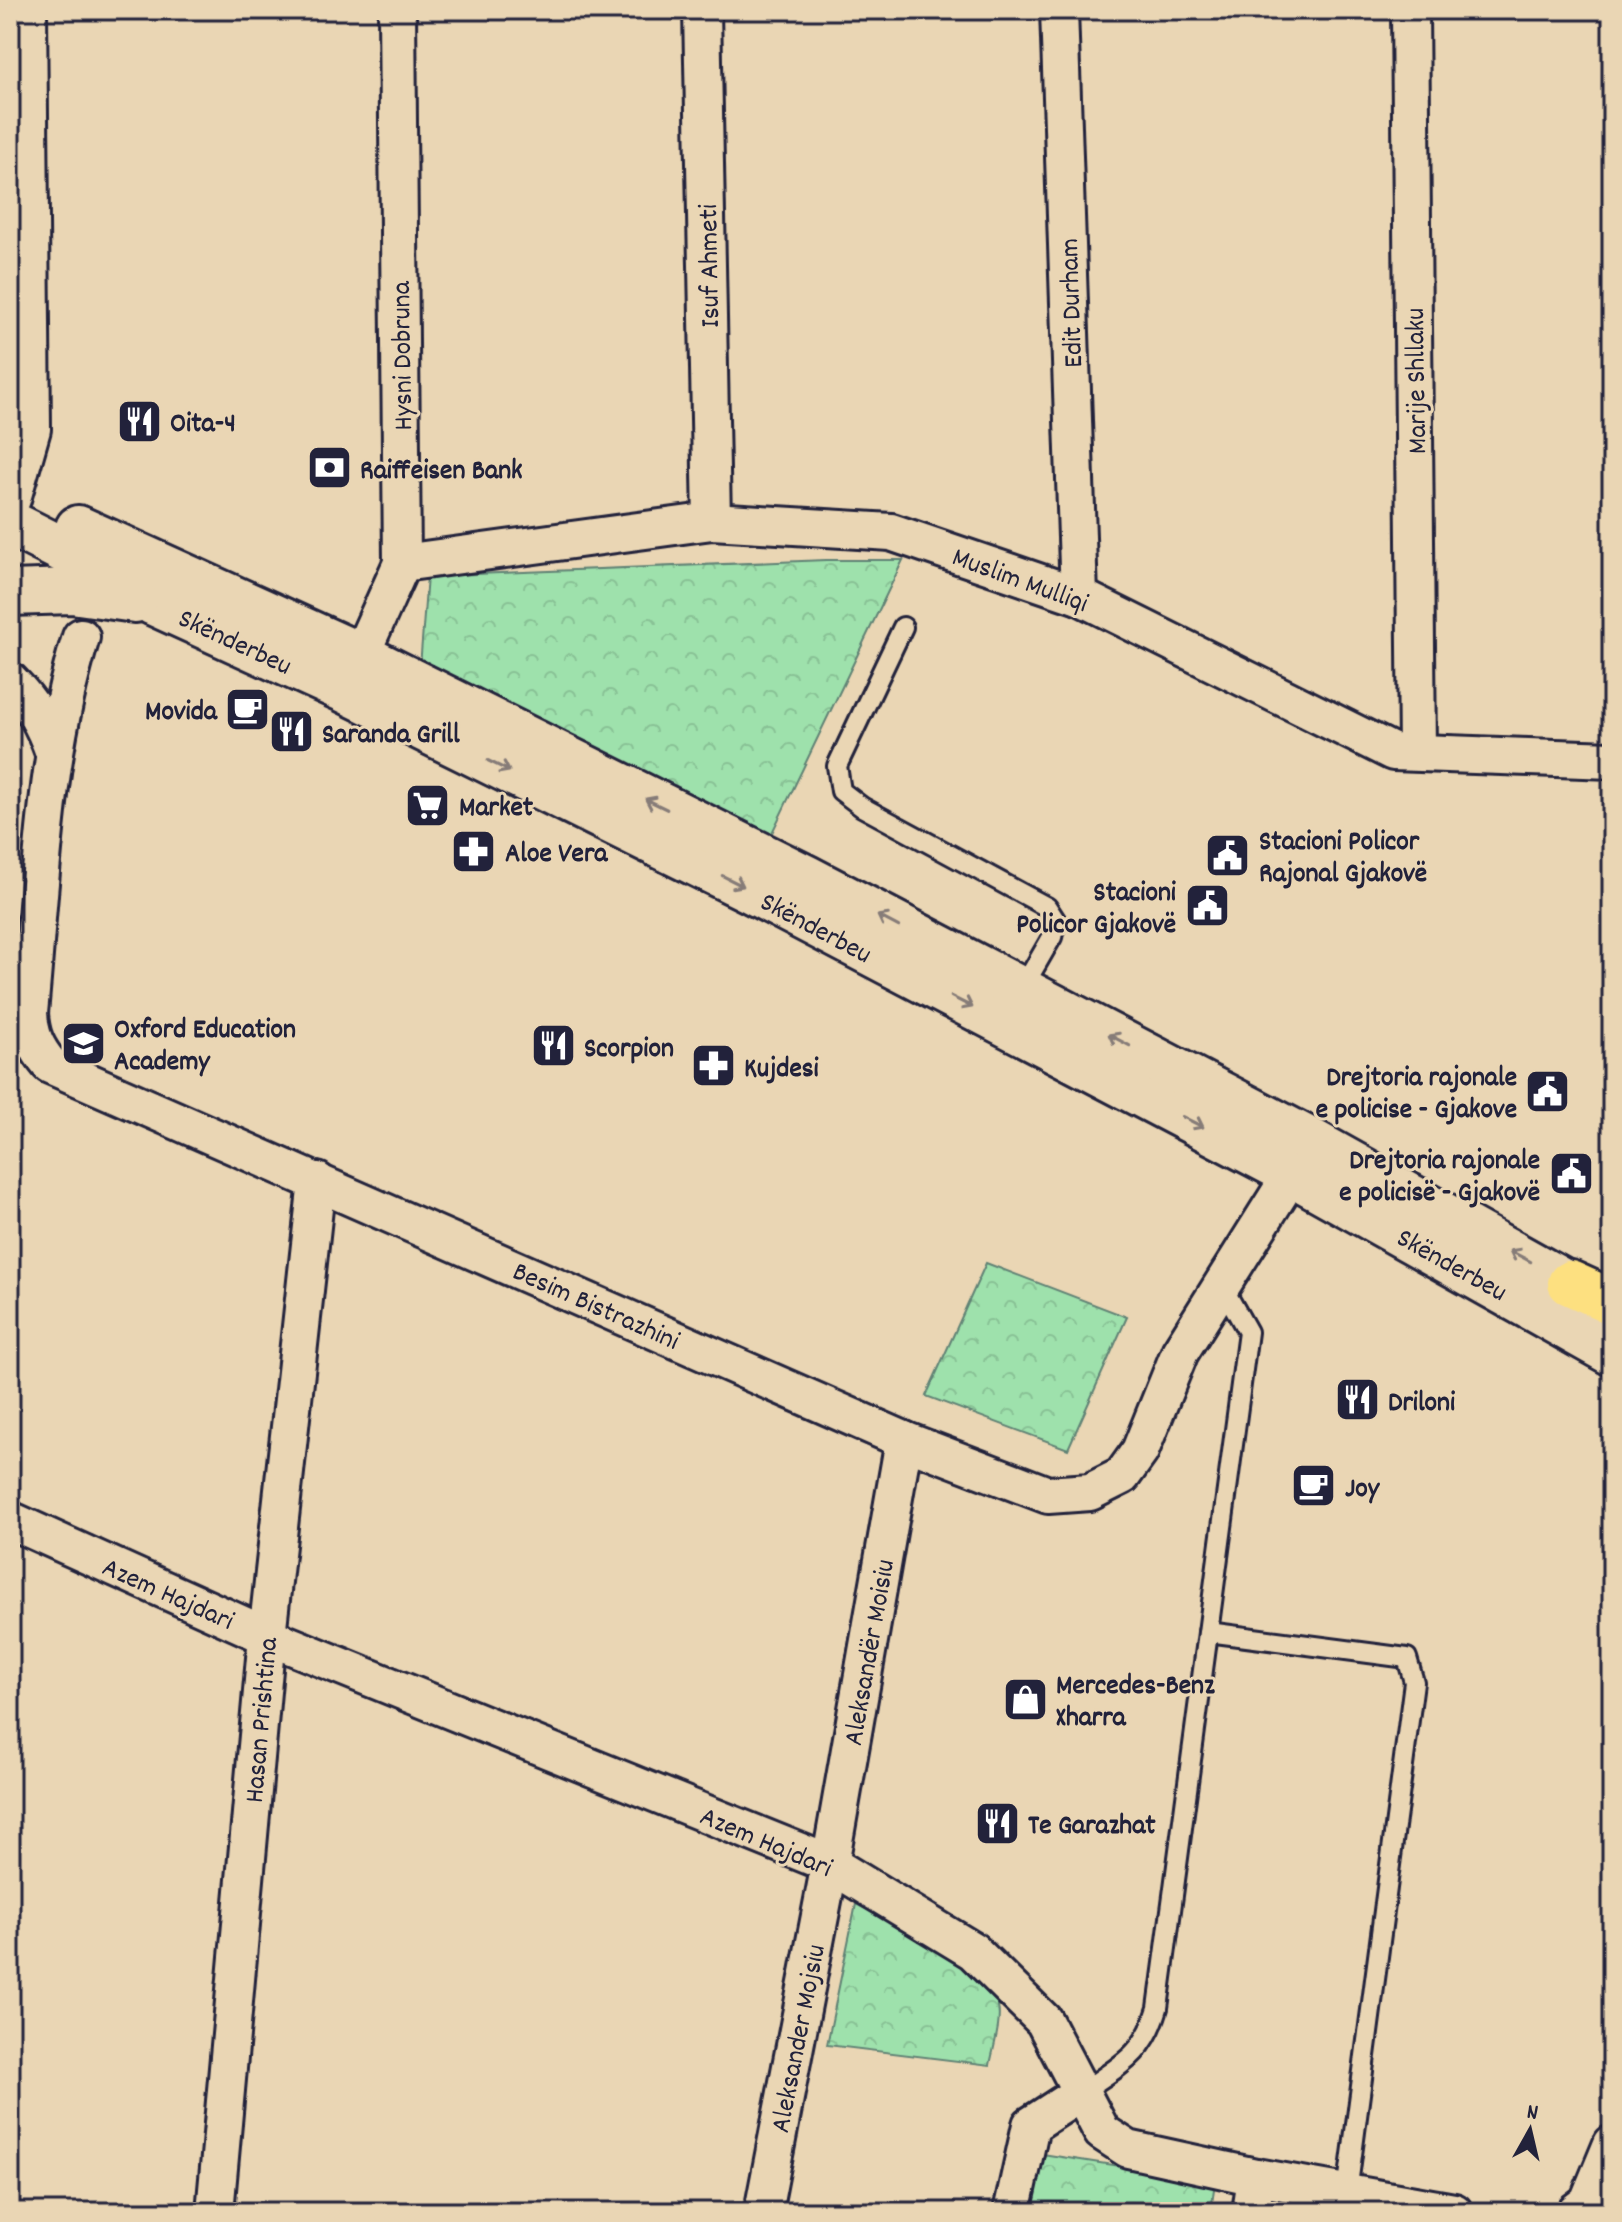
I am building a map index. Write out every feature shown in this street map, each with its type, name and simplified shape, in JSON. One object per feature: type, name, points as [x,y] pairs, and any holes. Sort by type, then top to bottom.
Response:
[{"type":"main road","name":"Skënderbeu","points":[[10,506],[93,565],[154,603],[353,673],[750,890],[1302,1158],[1570,1283],[1612,1309]]},
{"type":"main road","name":"Skënderbeu","points":[[10,506],[353,673],[1022,989],[1302,1158],[1612,1353]]},
{"type":"main road","points":[[10,593],[72,591],[154,603]]},
{"type":"main road","points":[[1570,1283],[1612,1302]]},
{"type":"street","points":[[10,506],[32,429],[28,10]]},
{"type":"street","name":"Hysni Dobruna","points":[[353,673],[402,563],[397,10]]},
{"type":"street","name":"Isuf Ahmeti","points":[[702,10],[712,521]]},
{"type":"street","name":"Edit Durham","points":[[1059,10],[1079,596]]},
{"type":"street","name":"Marije Shllaku","points":[[1410,10],[1417,752]]},
{"type":"street","name":"Muslim Mulliqi","points":[[402,563],[712,521],[891,532],[1079,596],[1393,752],[1612,760]]},
{"type":"street","name":"Besim Bistrazhini","points":[[81,637],[64,697],[54,753],[29,1013],[30,1032],[37,1050],[50,1065],[66,1075],[317,1181],[904,1440],[1048,1495],[1090,1492],[1122,1476],[1140,1451],[1180,1352],[1302,1158]]},
{"type":"street","points":[[10,681],[29,700],[45,726],[54,753]]},
{"type":"street","name":"Hasan Prishtina","points":[[215,2212],[267,1636],[317,1181]]},
{"type":"street","name":"Aleksandër Moisiu","points":[[830,1864],[904,1440]]},
{"type":"street","name":"Azem Hajdari","points":[[10,1520],[267,1636],[830,1864],[973,1951],[1044,2021],[1102,2132],[1128,2149],[1256,2177],[1454,2212]]},
{"type":"street","name":"Aleksander Mojsiu","points":[[763,2212],[830,1864]]},
{"type":"street","points":[[1012,2212],[1031,2125],[1082,2092]]},
{"type":"street","points":[[1575,2212],[1588,2202],[1612,2144]]},
{"type":"street","points":[[1251,2212],[1256,2177]]},
{"type":"lane","points":[[903,627],[837,766],[841,791],[862,807],[1047,907],[1056,921],[1052,937],[1022,989]]},
{"type":"lane","points":[[1082,2092],[1125,2065],[1140,2049],[1155,2019],[1248,1332],[1222,1286]]},
{"type":"lane","points":[[1208,1632],[1407,1658],[1414,1682],[1347,2193]]},
{"type":"green space","points":[[826,560],[903,560],[770,837],[420,667],[427,576]]},
{"type":"green space","points":[[986,1263],[1127,1317],[1068,1449],[926,1396]]},
{"type":"green space","points":[[856,1904],[956,1958],[988,1988],[999,2009],[990,2065],[827,2045]]},
{"type":"green space","points":[[1036,2153],[1215,2181],[1211,2212],[1026,2212]]},
{"type":"place","name":"Oita-4","points":[[139,421]]},
{"type":"place","name":"Raiffeisen Bank","points":[[329,468]]},
{"type":"place","name":"Movida","points":[[248,709]]},
{"type":"place","name":"Saranda Grill","points":[[291,732]]},
{"type":"place","name":"Market","points":[[428,805]]},
{"type":"place","name":"Aloe Vera","points":[[474,851]]},
{"type":"place","name":"Stacioni Policor Rajonal Gjakovë","points":[[1228,855]]},
{"type":"place","name":"Stacioni Policor Gjakovë","points":[[1207,906]]},
{"type":"place","name":"Oxford Education Academy","points":[[83,1043]]},
{"type":"place","name":"Scorpion","points":[[553,1046]]},
{"type":"place","name":"Kujdesi","points":[[713,1066]]},
{"type":"place","name":"Drejtoria rajonale e policise - Gjakove","points":[[1548,1091]]},
{"type":"place","name":"Drejtoria rajonale e policisë - Gjakovë","points":[[1571,1174]]},
{"type":"place","name":"Driloni","points":[[1357,1400]]},
{"type":"place","name":"Joy","points":[[1314,1486]]},
{"type":"place","name":"Mercedes-Benz Xharra","points":[[1025,1699]]},
{"type":"place","name":"Te Garazhat","points":[[997,1823]]}]
